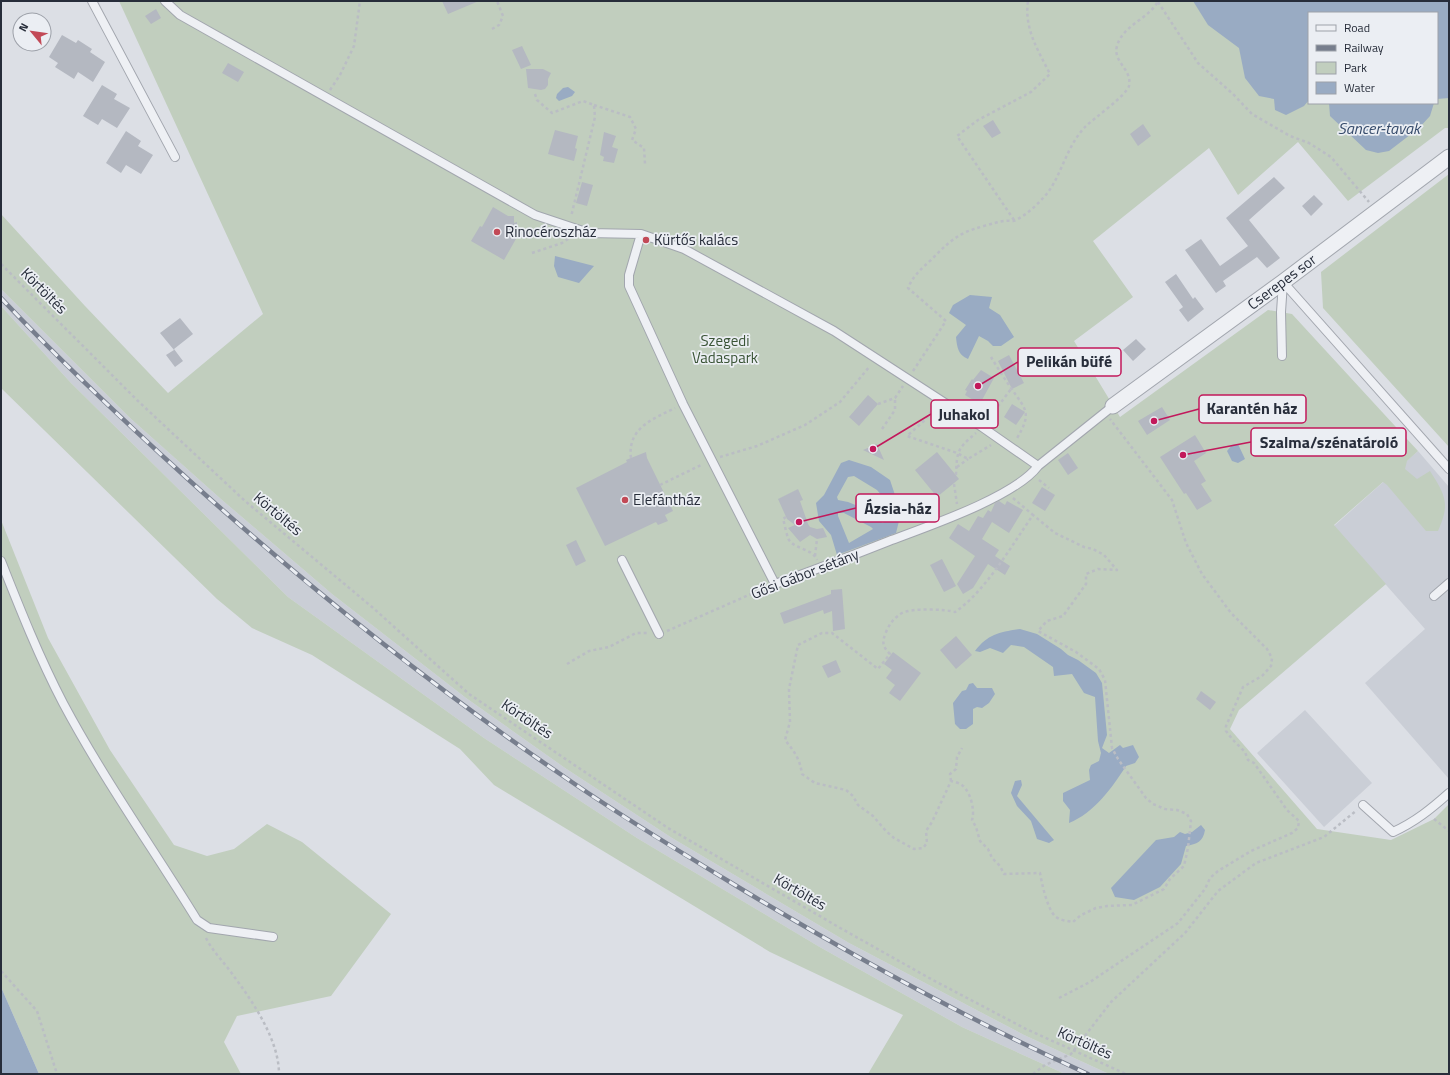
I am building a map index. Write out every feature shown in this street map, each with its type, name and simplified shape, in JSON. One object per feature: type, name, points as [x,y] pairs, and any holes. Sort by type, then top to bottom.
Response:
[{"type":"street","name":"Cserepes sor","points":[[1109,409],[1283,282],[1449,157]]},
{"type":"lane","points":[[92,1],[175,157]]},
{"type":"lane","points":[[165,1],[180,15],[535,215],[589,234],[641,234],[684,249],[834,331],[908,378],[1038,466]]},
{"type":"lane","points":[[641,234],[629,275],[629,286],[683,404],[775,584]]},
{"type":"lane","points":[[1282,356],[1281,312],[1283,282]]},
{"type":"lane","points":[[1283,282],[1449,470]]},
{"type":"lane","name":"Gősi Gábor sétány","points":[[775,584],[959,515],[1005,491],[1032,474],[1038,466],[1109,409]]},
{"type":"lane","points":[[622,560],[659,634]]},
{"type":"lane","points":[[1,561],[39,656],[64,704],[117,794],[196,920],[210,928],[273,938]]},
{"type":"lane","points":[[1434,596],[1449,583]]},
{"type":"lane","points":[[1363,805],[1393,832],[1408,825],[1428,812],[1449,794]]},
{"type":"path","points":[[325,97],[340,75],[354,46],[360,1]]},
{"type":"path","points":[[492,29],[499,25],[503,16],[497,1]]},
{"type":"path","points":[[1014,221],[957,136],[978,120],[1031,92],[1050,74],[1027,25],[1028,1]]},
{"type":"path","points":[[882,429],[895,410],[895,398],[946,321],[908,288],[913,277],[947,243],[967,232],[1004,221],[1014,221],[1028,212],[1045,196],[1070,146],[1085,127],[1125,94],[1129,85],[1127,73],[1117,58],[1116,48],[1120,38],[1134,23],[1147,15],[1158,1],[1198,64],[1233,94],[1252,114],[1290,136],[1309,143],[1331,157],[1360,191]]},
{"type":"path","points":[[535,94],[537,100],[552,113],[583,101],[630,117],[636,129],[632,140],[644,148],[645,164]]},
{"type":"path","points":[[569,227],[595,117],[594,105]]},
{"type":"path","points":[[532,253],[562,243],[579,230]]},
{"type":"path","name":"Körtöltés","points":[[1,264],[138,401],[245,501],[372,607],[469,694],[668,828],[842,929],[931,979],[1026,1029],[1126,1074]]},
{"type":"path","points":[[991,357],[1011,389],[1023,404],[1026,412],[1024,427],[1012,448]]},
{"type":"path","points":[[660,485],[712,459],[757,446],[805,425],[840,402],[876,358]]},
{"type":"path","points":[[956,475],[958,453],[965,442],[982,427],[1011,389]]},
{"type":"path","points":[[878,404],[895,398]]},
{"type":"path","points":[[939,399],[925,420],[907,436],[958,453],[968,459]]},
{"type":"path","points":[[631,458],[631,444],[636,432],[646,423],[683,404]]},
{"type":"path","points":[[1059,998],[1090,982],[1178,923],[1205,890],[1210,878],[1218,871],[1251,851],[1292,833],[1298,828],[1299,821],[1287,810],[1254,763],[1248,760],[1242,748],[1226,731],[1226,726],[1243,687],[1262,676],[1271,666],[1272,658],[1267,650],[1231,613],[1202,574],[1186,544],[1172,500],[1109,409]]},
{"type":"path","points":[[957,468],[968,459],[1000,440]]},
{"type":"path","points":[[1032,474],[1049,488]]},
{"type":"path","points":[[954,484],[959,515]]},
{"type":"path","points":[[951,781],[962,784],[965,788],[974,812],[972,820],[976,827],[980,841],[988,850],[992,858],[1000,866],[1004,874],[1040,873],[1045,894],[1054,915],[1061,919],[1073,922],[1081,915],[1096,908],[1132,905],[1164,889],[1170,879],[1184,866],[1191,830],[1191,821],[1187,814],[1177,810],[1165,809],[1146,798],[1127,773],[1112,748],[1105,680],[1099,669],[1076,652],[1038,630],[1047,621],[1062,616],[1086,584],[1086,574],[1098,569],[1117,570],[1104,556],[1093,549],[1084,547],[1055,533],[1005,491]]},
{"type":"path","points":[[962,748],[957,756],[956,769],[950,774],[951,781],[932,822],[926,831],[927,843],[923,848],[914,849],[886,832],[873,816],[858,805],[853,796],[846,790],[815,783],[802,774],[801,765],[796,753],[785,740],[790,722],[789,689],[798,645],[822,633],[832,633],[878,669],[890,654],[883,647],[882,640],[891,622],[904,612],[944,609],[956,612],[988,579],[1033,515]]},
{"type":"path","points":[[786,517],[782,519],[790,540],[796,546],[808,550],[815,556],[820,568]]},
{"type":"path","points":[[815,556],[817,539]]},
{"type":"path","name":"Gősi Gábor sétány","points":[[567,664],[588,651],[609,647],[636,633],[659,634],[775,584]]},
{"type":"path","points":[[1032,1074],[1045,1065],[1071,1054],[1111,1002],[1186,933],[1218,891],[1256,863],[1324,838],[1363,805]]},
{"type":"path","points":[[1434,819],[1449,831]]},
{"type":"path","points":[[196,920],[212,950],[233,974],[261,1015],[279,1062],[279,1074]]},
{"type":"path","points":[[1,971],[37,1011],[57,1074]]},
{"type":"shaded area","points":[[1,289],[130,418],[222,500],[332,594],[466,698],[565,768],[672,838],[849,943],[1024,1035],[1109,1074],[1065,1074],[962,1027],[818,946],[637,838],[484,738],[288,597],[71,383],[1,306]]},
{"type":"shaded area","points":[[1418,451],[1449,487],[1449,779],[1365,683],[1425,629],[1334,526]]},
{"type":"shaded area","points":[[1305,710],[1372,783],[1324,827],[1257,753]]},
{"type":"green space","name":"Szegedi Vadaspark","points":[[119,1],[1449,1],[1449,128],[1445,128],[1348,201],[1298,142],[1238,195],[1209,148],[1093,241],[1133,297],[1074,341],[1120,417],[1268,310],[1292,314],[1418,451],[1407,461],[1405,469],[1417,479],[1430,471],[1440,487],[1443,494],[1445,507],[1442,522],[1438,531],[1426,531],[1383,482],[1334,525],[1386,584],[1239,710],[1230,729],[1317,829],[1391,840],[1434,819],[1449,804],[1449,1074],[1109,1074],[1024,1035],[849,943],[672,838],[565,768],[466,698],[332,594],[222,500],[130,418],[1,289],[1,214],[85,306],[168,393],[263,314]]},
{"type":"green space","points":[[1449,174],[1449,447],[1323,308],[1321,272]]},
{"type":"green space","points":[[1,306],[71,383],[288,597],[484,738],[637,838],[818,946],[962,1027],[1065,1074],[868,1074],[903,1015],[770,952],[494,785],[460,749],[312,655],[252,628],[217,599],[1,388]]},
{"type":"green space","points":[[1,520],[48,638],[110,750],[174,845],[207,856],[234,849],[267,824],[302,842],[391,914],[331,996],[237,1016],[224,1042],[241,1074],[39,1074],[1,987]]},
{"type":"water","name":"Sancer-tavak","points":[[1193,1],[1449,1],[1449,98],[1438,99],[1438,12],[1308,12],[1308,101],[1304,106],[1286,115],[1275,110],[1274,99],[1259,96],[1245,78],[1239,48],[1208,25]]},
{"type":"water","points":[[568,87],[575,92],[572,96],[559,101],[556,98],[557,94],[563,88]]},
{"type":"water","name":"Sancer-tavak","points":[[1329,104],[1434,104],[1430,116],[1419,128],[1389,151],[1378,153],[1366,150],[1330,116]]},
{"type":"water","points":[[555,256],[594,266],[579,283],[558,277],[554,266]]},
{"type":"water","points":[[970,295],[992,297],[989,308],[1000,315],[1014,337],[1001,346],[993,346],[979,336],[968,359],[960,353],[956,337],[966,325],[949,313],[953,305]]},
{"type":"water","points":[[1238,444],[1245,459],[1238,463],[1232,461],[1227,451],[1232,445]]},
{"type":"water","points":[[849,460],[871,467],[890,480],[901,513],[896,533],[837,555],[831,535],[819,521],[816,503],[824,495],[841,463]],"holes":[[[854,476],[877,490],[883,497],[883,512],[885,520],[883,523],[858,506],[838,500],[837,497],[848,477]],[[838,513],[844,513],[873,529],[849,543]]]},
{"type":"water","points":[[1020,629],[1037,634],[1096,673],[1102,683],[1107,735],[1102,748],[1109,753],[1120,745],[1123,748],[1133,745],[1139,757],[1135,763],[1126,766],[1102,799],[1078,819],[1069,823],[1070,810],[1063,801],[1063,793],[1090,780],[1089,770],[1091,765],[1099,761],[1101,753],[1098,741],[1095,697],[1084,693],[1072,674],[1054,676],[1053,667],[1024,647],[1011,645],[1003,653],[990,648],[980,652],[975,651],[990,637],[1006,631]]},
{"type":"water","points":[[973,683],[977,688],[992,688],[995,694],[989,703],[982,708],[977,707],[973,709],[973,724],[966,729],[960,729],[955,724],[953,703],[962,691],[966,690],[969,684]]},
{"type":"water","points":[[1021,780],[1022,785],[1017,796],[1054,840],[1049,843],[1037,839],[1031,821],[1017,806],[1011,793],[1015,781]]},
{"type":"water","points":[[1201,825],[1205,830],[1203,837],[1199,842],[1186,846],[1181,864],[1160,887],[1134,900],[1115,897],[1111,888],[1156,840],[1174,837],[1180,832],[1185,834],[1192,832]]},
{"type":"water","points":[[1,987],[39,1074],[1,1074]]},
{"type":"building","points":[[442,1],[479,1],[448,14]]},
{"type":"building","points":[[156,9],[161,18],[151,24],[145,16]]},
{"type":"building","points":[[62,35],[76,43],[78,40],[92,49],[90,52],[105,62],[93,82],[78,72],[74,79],[55,67],[58,63],[49,57]]},
{"type":"building","points":[[522,46],[531,65],[521,69],[512,50]]},
{"type":"building","points":[[228,63],[244,72],[238,82],[222,73]]},
{"type":"building","points":[[526,69],[543,69],[551,73],[548,79],[548,85],[545,89],[541,90],[528,88]]},
{"type":"building","points":[[102,85],[117,94],[114,99],[130,108],[117,128],[102,119],[98,125],[83,116]]},
{"type":"building","points":[[993,120],[1001,133],[992,138],[983,126]]},
{"type":"building","points":[[1143,124],[1151,136],[1138,146],[1130,134]]},
{"type":"building","points":[[555,130],[578,136],[574,161],[548,154]]},
{"type":"building","points":[[126,131],[141,141],[138,146],[153,155],[141,174],[126,165],[121,173],[106,163]]},
{"type":"building","points":[[604,132],[616,136],[612,147],[618,149],[614,163],[603,161],[604,157],[600,155]]},
{"type":"building","points":[[1274,177],[1285,188],[1249,220],[1280,258],[1267,268],[1257,257],[1223,281],[1226,286],[1216,293],[1185,250],[1201,239],[1220,266],[1248,246],[1226,218]]},
{"type":"building","points":[[582,182],[593,185],[587,206],[576,203]]},
{"type":"building","points":[[1314,195],[1323,204],[1311,216],[1302,206]]},
{"type":"building","name":"Rinocéroszház","points":[[493,207],[508,216],[514,216],[514,223],[517,222],[517,237],[504,260],[471,241],[480,226],[482,227]]},
{"type":"building","points":[[1176,274],[1193,299],[1195,297],[1204,309],[1188,322],[1179,310],[1183,307],[1165,282]]},
{"type":"building","points":[[180,318],[193,334],[174,349],[183,361],[175,367],[166,355],[174,350],[160,333]]},
{"type":"building","points":[[1136,339],[1146,349],[1133,361],[1123,350]]},
{"type":"building","points":[[1009,355],[1024,383],[1012,389],[998,361]]},
{"type":"building","points":[[981,370],[994,378],[982,400],[980,399],[978,403],[965,395],[967,391],[965,390],[972,379],[973,380]]},
{"type":"building","points":[[868,395],[878,404],[859,426],[849,417]]},
{"type":"building","points":[[1012,404],[1025,412],[1016,425],[1004,417]]},
{"type":"building","points":[[1162,407],[1170,420],[1147,435],[1138,421]]},
{"type":"building","points":[[1195,435],[1206,453],[1194,461],[1206,481],[1201,484],[1212,501],[1197,510],[1186,493],[1184,494],[1160,457]]},
{"type":"building","points":[[877,444],[884,460],[863,450]]},
{"type":"building","name":"Elefántház","points":[[646,452],[647,458],[673,511],[665,515],[668,521],[658,525],[656,522],[605,546],[576,488],[627,462],[626,460]]},
{"type":"building","points":[[937,452],[959,479],[937,497],[915,470]]},
{"type":"building","points":[[1068,453],[1078,468],[1068,475],[1058,460]]},
{"type":"building","points":[[1042,487],[1055,495],[1045,511],[1032,503]]},
{"type":"building","points":[[798,489],[803,500],[800,501],[808,524],[810,527],[817,529],[823,528],[827,537],[817,539],[810,535],[800,542],[788,528],[795,525],[787,519],[778,499]]},
{"type":"building","points":[[999,501],[1005,505],[1007,501],[1023,510],[1009,533],[992,522],[982,539],[999,550],[995,556],[1010,566],[1005,575],[988,564],[973,588],[963,594],[957,584],[975,556],[949,538],[958,524],[969,531],[978,516],[983,518],[988,510],[991,512],[995,503]]},
{"type":"building","points":[[576,540],[586,561],[576,566],[566,545]]},
{"type":"building","points":[[942,559],[956,586],[944,592],[930,565]]},
{"type":"building","points":[[842,589],[845,629],[833,631],[832,611],[824,614],[823,610],[784,624],[780,613],[831,594],[831,590]]},
{"type":"building","points":[[956,636],[972,655],[956,669],[940,650]]},
{"type":"building","points":[[893,652],[921,673],[900,701],[889,693],[895,685],[886,678],[892,670],[884,664]]},
{"type":"building","points":[[836,660],[841,672],[828,678],[822,666]]},
{"type":"building","points":[[1201,691],[1216,702],[1210,710],[1196,699]]},
{"type":"railway","points":[[1,298],[94,391],[166,459],[280,560],[420,673],[517,744],[633,823],[831,942],[958,1011],[1088,1074]]},
{"type":"place","name":"Rinocéroszház","points":[[497,232]]},
{"type":"place","name":"Kürtős kalács","points":[[646,240]]},
{"type":"place","name":"Pelikán büfé","points":[[978,386]]},
{"type":"place","name":"Karantén ház","points":[[1154,421]]},
{"type":"place","name":"Juhakol","points":[[873,449]]},
{"type":"place","name":"Szalma/szénatároló","points":[[1183,455]]},
{"type":"place","name":"Elefántház","points":[[625,500]]},
{"type":"place","name":"Ázsia-ház","points":[[799,522]]}]
